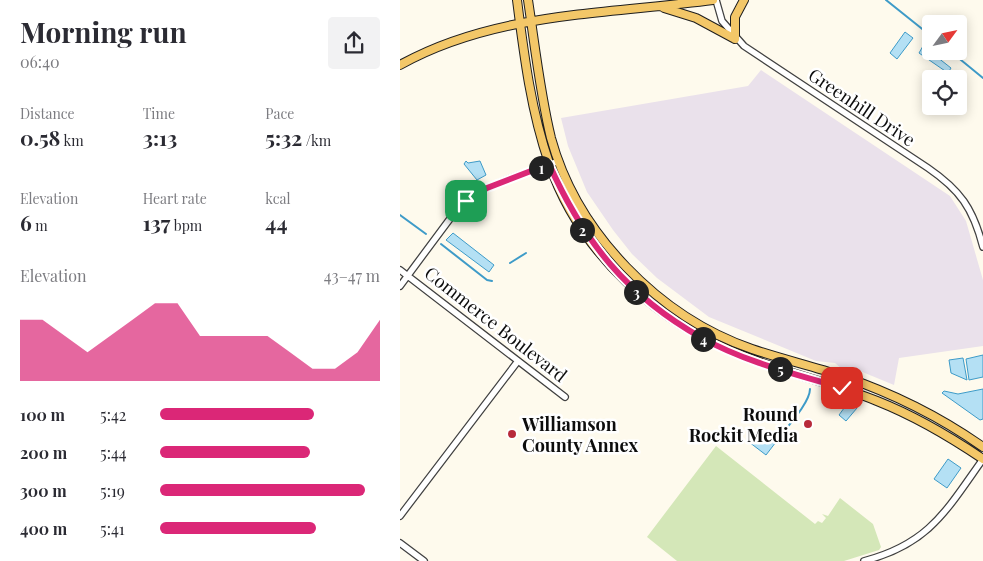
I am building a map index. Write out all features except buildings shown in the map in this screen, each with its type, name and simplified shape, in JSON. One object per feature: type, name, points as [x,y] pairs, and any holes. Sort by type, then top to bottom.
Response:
[{"type":"main road","points":[[517,0],[536,121],[549,164],[564,198],[582,230],[624,280],[661,312],[702,338],[747,358],[842,388],[892,407],[956,440],[983,459]]},
{"type":"main road","points":[[528,0],[547,117],[559,161],[579,204],[607,244],[638,279],[680,312],[724,338],[843,377],[905,401],[933,414],[983,447]]},
{"type":"main road","points":[[400,65],[460,38],[520,24],[714,0]]},
{"type":"main road","points":[[662,7],[696,18],[735,39],[735,17],[744,0]]},
{"type":"street","name":"Greenhill Drive","points":[[714,0],[722,21],[735,39],[946,181],[960,195],[971,212],[983,247]]},
{"type":"street","points":[[400,286],[458,208],[466,201],[487,188],[559,161]]},
{"type":"street","name":"Commerce Boulevard","points":[[400,269],[565,397]]},
{"type":"street","points":[[400,516],[518,361]]},
{"type":"street","points":[[864,561],[894,551],[931,528],[944,515],[983,459]]},
{"type":"street","points":[[400,543],[424,561]]},
{"type":"shaded area","points":[[761,70],[950,196],[966,221],[983,280],[983,346],[899,358],[894,385],[860,371],[842,369],[835,363],[816,361],[709,317],[657,278],[632,254],[587,192],[568,146],[561,118],[748,86]]},
{"type":"green space","points":[[716,446],[815,524],[818,521],[822,523],[826,518],[822,514],[828,516],[840,498],[873,524],[881,547],[879,550],[844,561],[677,561],[647,537]]},
{"type":"water","points":[[905,32],[913,38],[897,59],[890,53]]},
{"type":"water","points":[[929,60],[941,60],[951,68],[950,70],[944,70]]},
{"type":"water","points":[[466,161],[468,163],[480,161],[486,175],[477,180],[464,164]]},
{"type":"water","points":[[453,233],[494,265],[489,272],[446,240]]},
{"type":"water","points":[[983,355],[983,377],[969,380],[966,359]]},
{"type":"water","points":[[963,358],[967,380],[951,373],[949,360]]},
{"type":"water","points":[[983,389],[983,419],[980,420],[942,393],[944,391],[958,394]]},
{"type":"water","points":[[847,404],[857,408],[846,421],[839,415]]},
{"type":"water","points":[[760,428],[776,442],[766,455],[749,442]]},
{"type":"water","points":[[948,459],[961,468],[947,488],[934,479]]},
{"type":"waterway","points":[[886,0],[922,29]]},
{"type":"waterway","points":[[961,60],[983,78]]},
{"type":"waterway","points":[[400,215],[426,234]]},
{"type":"waterway","points":[[441,244],[487,280],[492,281]]},
{"type":"waterway","points":[[510,263],[526,253]]},
{"type":"waterway","points":[[774,440],[777,440],[802,408],[810,389]]},
{"type":"place","name":"Round Rockit Media","points":[[808,424]]},
{"type":"place","name":"Williamson County Annex","points":[[512,434]]},
{"type":"route","points":[[466,201],[476,193],[487,188],[549,164],[564,198],[582,230],[624,280],[661,312],[716,345],[775,368],[842,388]]}]
